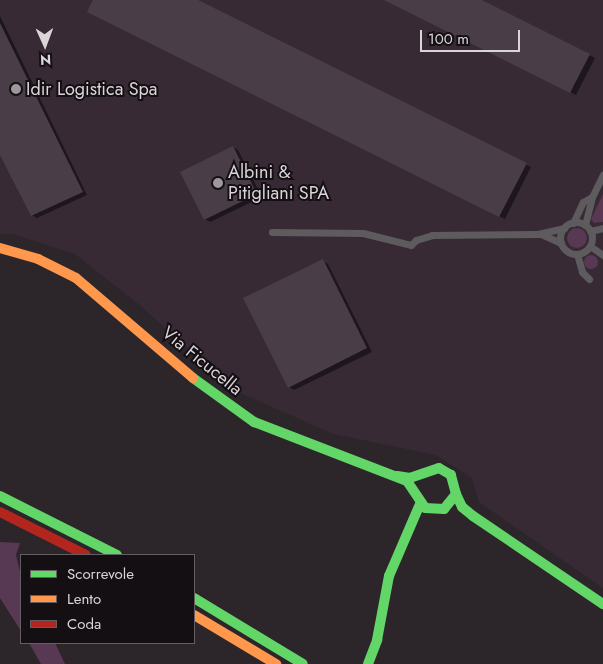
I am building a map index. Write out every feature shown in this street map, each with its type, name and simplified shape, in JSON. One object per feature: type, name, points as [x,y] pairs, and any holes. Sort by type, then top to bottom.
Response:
[{"type":"main road","name":"Via Ficucella","points":[[0,248],[38,259],[76,278],[192,378],[254,422],[308,445],[397,476],[410,478],[432,468],[445,471],[454,480],[456,494],[462,507],[473,516]]},
{"type":"main road","points":[[414,494],[415,482],[421,473]]},
{"type":"main road","name":"Via Ficucella","points":[[397,476],[410,484],[420,504]]},
{"type":"main road","points":[[444,508],[456,494]]},
{"type":"main road","points":[[0,496],[115,554]]},
{"type":"main road","points":[[368,664],[377,640],[389,576],[420,504],[431,510],[444,508],[473,516],[603,604]]},
{"type":"main road","points":[[0,512],[84,554]]},
{"type":"main road","points":[[195,599],[303,664]]},
{"type":"main road","points":[[195,616],[276,664]]},
{"type":"street","points":[[603,174],[592,197],[588,228],[590,246],[603,256]]},
{"type":"street","points":[[272,232],[363,233],[382,235],[411,245],[416,240],[432,235],[538,234],[564,228],[573,222],[584,202],[592,197]]},
{"type":"street","points":[[573,222],[588,228],[603,228]]},
{"type":"street","points":[[561,243],[564,228]]},
{"type":"street","points":[[538,234],[561,243],[567,251],[577,254],[590,246]]},
{"type":"street","points":[[577,254],[582,272],[589,279]]},
{"type":"shaded area","points":[[0,0],[603,0],[603,588],[479,502],[472,478],[436,455],[334,434],[231,389],[141,306],[75,254],[13,234],[0,234]]},
{"type":"shaded area","points":[[603,194],[603,222],[594,223],[591,219]]},
{"type":"shaded area","points":[[577,228],[584,231],[587,238],[584,245],[577,248],[570,245],[567,238],[570,231]]},
{"type":"shaded area","points":[[591,255],[596,257],[598,262],[596,267],[591,269],[586,267],[584,262],[586,257]]},
{"type":"shaded area","points":[[0,542],[20,543],[16,555],[20,572],[20,629],[0,598]]},
{"type":"shaded area","points":[[30,644],[55,644],[65,664],[41,664]]},
{"type":"building","points":[[93,0],[198,0],[527,163],[499,217],[87,12]]},
{"type":"building","points":[[384,0],[482,0],[590,54],[570,93]]},
{"type":"building","name":"Idir Logistica Spa","points":[[0,23],[83,192],[31,216],[0,155]]},
{"type":"building","name":"Albini & Pitigliani SPA","points":[[233,146],[257,194],[204,220],[180,172]]},
{"type":"building","points":[[323,259],[367,348],[288,388],[243,298]]},
{"type":"traffic: fast","points":[[193,378],[254,422],[407,481],[425,508],[444,509],[456,494],[451,475],[439,468],[410,478],[397,476]]},
{"type":"traffic: fast","points":[[456,494],[462,507],[473,516],[603,604]]},
{"type":"traffic: fast","points":[[0,496],[115,554]]},
{"type":"traffic: fast","points":[[368,664],[377,640],[389,576],[420,504]]},
{"type":"traffic: fast","points":[[195,599],[303,664]]},
{"type":"traffic: slow","points":[[0,248],[38,259],[76,278],[193,378]]},
{"type":"traffic: slow","points":[[195,616],[276,664]]},
{"type":"traffic: jam","points":[[0,512],[84,554]]},
{"type":"place","name":"Idir Logistica Spa","points":[[16,89]]},
{"type":"place","name":"Albini & Pitigliani SPA","points":[[218,183]]}]
